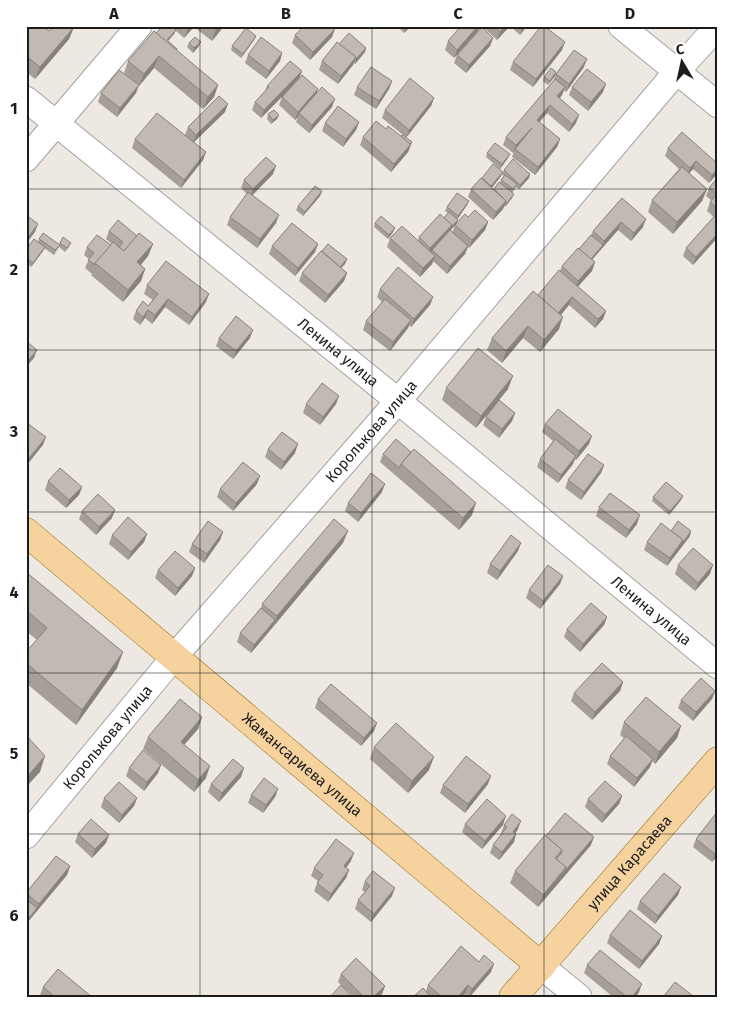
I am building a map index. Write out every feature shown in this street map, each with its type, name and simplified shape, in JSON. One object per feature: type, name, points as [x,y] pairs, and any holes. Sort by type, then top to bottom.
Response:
[{"type":"main road","name":"Жамансариева улица","points":[[26,532],[541,966]]},
{"type":"main road","name":"улица Карасаева","points":[[513,997],[718,761]]},
{"type":"street","points":[[26,159],[139,26]]},
{"type":"street","points":[[621,26],[718,105]]},
{"type":"street","name":"Королькова улица","points":[[26,836],[174,657],[398,401],[677,71],[718,26]]},
{"type":"street","name":"Ленина улица","points":[[26,99],[398,401],[718,666]]},
{"type":"street","name":"Жамансариева улица","points":[[541,966],[579,997]]},
{"type":"building","points":[[26,26],[43,26],[49,31],[53,26],[74,27],[40,67],[26,56]]},
{"type":"building","points":[[163,26],[172,26],[176,30],[167,40],[176,50],[156,33]]},
{"type":"building","points":[[304,26],[332,26],[335,29],[313,52],[295,35]]},
{"type":"building","points":[[461,26],[478,26],[457,50],[448,41]]},
{"type":"building","points":[[494,26],[505,26],[500,32]]},
{"type":"building","points":[[541,26],[544,26],[565,42],[536,79],[513,62]]},
{"type":"building","points":[[482,27],[493,38],[469,65],[457,55]]},
{"type":"building","points":[[246,28],[256,36],[243,54],[232,46]]},
{"type":"building","points":[[154,31],[218,85],[208,97],[159,56],[144,74],[128,61]]},
{"type":"building","points":[[349,33],[366,48],[356,59],[339,44]]},
{"type":"building","points":[[195,37],[201,42],[194,48],[189,43]]},
{"type":"building","points":[[261,37],[282,53],[269,71],[248,55]]},
{"type":"building","points":[[337,42],[356,57],[341,76],[322,61]]},
{"type":"building","points":[[574,50],[587,59],[569,84],[556,74]]},
{"type":"building","points":[[290,61],[302,71],[264,110],[255,102]]},
{"type":"building","points":[[371,67],[392,81],[379,101],[357,87]]},
{"type":"building","points":[[551,68],[556,72],[550,81],[544,77]]},
{"type":"building","points":[[587,69],[606,84],[591,102],[572,87]]},
{"type":"building","points":[[119,70],[139,85],[120,108],[101,93]]},
{"type":"building","points":[[302,75],[318,89],[298,112],[282,97]]},
{"type":"building","points":[[410,78],[434,98],[409,130],[385,110]]},
{"type":"building","points":[[555,79],[565,87],[557,96],[579,115],[572,124],[550,105],[537,120],[560,139],[538,167],[515,149],[532,128],[516,145],[506,137]]},
{"type":"building","points":[[322,87],[335,99],[312,125],[299,113]]},
{"type":"building","points":[[219,96],[228,104],[196,135],[188,127]]},
{"type":"building","points":[[338,106],[359,122],[346,139],[325,123]]},
{"type":"building","points":[[274,110],[279,115],[273,120],[268,114]]},
{"type":"building","points":[[157,113],[206,152],[184,180],[135,139]]},
{"type":"building","points":[[376,121],[386,129],[388,126],[411,144],[394,164],[363,137]]},
{"type":"building","points":[[682,132],[718,164],[718,169],[712,175],[696,161],[690,168],[668,148]]},
{"type":"building","points":[[403,135],[412,142],[410,144],[401,136]]},
{"type":"building","points":[[495,143],[510,154],[502,164],[487,153]]},
{"type":"building","points":[[266,157],[276,166],[253,189],[244,180]]},
{"type":"building","points":[[513,159],[530,174],[520,185],[504,170]]},
{"type":"building","points":[[493,164],[503,172],[491,186],[482,178]]},
{"type":"building","points":[[682,167],[707,189],[677,222],[652,200]]},
{"type":"building","points":[[505,175],[517,184],[513,189],[501,180]]},
{"type":"building","points":[[718,177],[718,209],[710,202],[717,194],[709,188]]},
{"type":"building","points":[[481,178],[506,201],[496,212],[471,189]]},
{"type":"building","points":[[499,182],[514,194],[507,203],[494,189]]},
{"type":"building","points":[[315,186],[322,191],[305,212],[298,206]]},
{"type":"building","points":[[248,192],[279,215],[260,239],[230,217]]},
{"type":"building","points":[[457,193],[469,201],[458,216],[447,207]]},
{"type":"building","points":[[622,198],[646,219],[634,233],[621,222],[604,241],[593,231]]},
{"type":"building","points":[[475,210],[488,222],[472,240],[455,225],[465,214],[468,217]]},
{"type":"building","points":[[449,212],[458,220],[451,227],[452,225],[444,218]]},
{"type":"building","points":[[718,212],[718,233],[696,257],[686,248]]},
{"type":"building","points":[[440,214],[452,225],[430,248],[419,237]]},
{"type":"building","points":[[26,215],[38,224],[26,240]]},
{"type":"building","points":[[381,216],[395,228],[389,235],[375,223]]},
{"type":"building","points":[[118,220],[137,236],[124,251],[119,247],[123,242],[109,231]]},
{"type":"building","points":[[292,223],[318,244],[298,268],[272,246]]},
{"type":"building","points":[[402,226],[435,256],[423,268],[390,238]]},
{"type":"building","points":[[450,230],[468,246],[450,266],[432,250]]},
{"type":"building","points":[[43,233],[60,245],[55,250],[39,239]]},
{"type":"building","points":[[139,233],[153,244],[137,262],[145,269],[128,290],[95,263],[113,242],[124,251]]},
{"type":"building","points":[[97,235],[111,245],[95,265],[88,260],[94,253],[87,247]]},
{"type":"building","points":[[591,235],[603,245],[591,259],[579,249]]},
{"type":"building","points":[[63,237],[71,243],[67,248],[60,243]]},
{"type":"building","points":[[34,239],[45,247],[33,263],[26,258],[26,249]]},
{"type":"building","points":[[328,244],[347,259],[340,267],[322,251]]},
{"type":"building","points":[[578,248],[595,262],[578,281],[562,266]]},
{"type":"building","points":[[321,251],[347,273],[328,295],[302,273]]},
{"type":"building","points":[[166,261],[209,294],[192,317],[168,299],[155,315],[148,310],[143,317],[136,311],[143,301],[148,306],[158,294],[147,285]]},
{"type":"building","points":[[398,267],[433,297],[414,319],[380,289]]},
{"type":"building","points":[[559,270],[606,311],[598,319],[572,297],[558,313],[538,295]]},
{"type":"building","points":[[533,291],[563,317],[544,340],[528,326],[506,351],[492,338]]},
{"type":"building","points":[[385,299],[411,320],[393,342],[366,321]]},
{"type":"building","points":[[236,316],[253,330],[236,351],[219,338]]},
{"type":"building","points":[[26,341],[37,350],[26,363]]},
{"type":"building","points":[[478,348],[513,376],[481,416],[446,388]]},
{"type":"building","points":[[322,383],[339,396],[323,417],[306,404]]},
{"type":"building","points":[[499,400],[515,413],[502,429],[486,417]]},
{"type":"building","points":[[558,409],[592,436],[579,451],[545,424]]},
{"type":"building","points":[[26,424],[46,437],[26,462]]},
{"type":"building","points":[[282,432],[298,444],[284,462],[268,449]]},
{"type":"building","points":[[396,439],[411,452],[399,468],[383,454]]},
{"type":"building","points":[[555,439],[576,456],[561,475],[540,459]]},
{"type":"building","points":[[414,449],[476,503],[463,518],[401,464]]},
{"type":"building","points":[[588,454],[604,465],[584,492],[568,480]]},
{"type":"building","points":[[243,462],[260,476],[236,503],[220,489]]},
{"type":"building","points":[[60,468],[82,487],[69,500],[48,481]]},
{"type":"building","points":[[371,473],[385,484],[361,513],[348,503]]},
{"type":"building","points":[[666,482],[683,496],[670,511],[653,497]]},
{"type":"building","points":[[610,493],[640,515],[629,530],[599,507]]},
{"type":"building","points":[[98,494],[115,510],[99,527],[82,511]]},
{"type":"building","points":[[128,517],[147,534],[131,552],[112,535]]},
{"type":"building","points":[[334,519],[348,531],[277,616],[262,604]]},
{"type":"building","points":[[208,521],[223,532],[207,554],[192,544]]},
{"type":"building","points":[[678,521],[691,531],[682,544],[683,540],[671,531]]},
{"type":"building","points":[[661,523],[683,540],[670,558],[647,542]]},
{"type":"building","points":[[511,535],[521,543],[500,571],[490,564]]},
{"type":"building","points":[[693,548],[713,565],[698,583],[678,565]]},
{"type":"building","points":[[175,551],[195,568],[178,588],[158,570]]},
{"type":"building","points":[[548,565],[563,576],[543,601],[529,590]]},
{"type":"building","points":[[26,572],[123,652],[82,710],[26,663],[26,652],[47,628],[26,610]]},
{"type":"building","points":[[591,603],[607,617],[583,644],[567,629]]},
{"type":"building","points":[[261,608],[275,620],[254,645],[240,633]]},
{"type":"building","points":[[602,663],[623,682],[595,712],[574,693]]},
{"type":"building","points":[[701,678],[715,691],[696,712],[681,700]]},
{"type":"building","points":[[331,684],[377,723],[364,738],[318,699]]},
{"type":"building","points":[[646,697],[681,726],[659,752],[624,722]]},
{"type":"building","points":[[180,699],[202,717],[181,742],[210,766],[198,780],[148,737]]},
{"type":"building","points":[[396,723],[434,757],[412,781],[374,747]]},
{"type":"building","points":[[26,735],[45,756],[26,778]]},
{"type":"building","points":[[626,736],[653,759],[637,778],[610,756]]},
{"type":"building","points":[[143,750],[161,765],[147,782],[129,768]]},
{"type":"building","points":[[466,756],[491,776],[468,804],[443,785]]},
{"type":"building","points":[[233,759],[244,768],[222,793],[211,784]]},
{"type":"building","points":[[264,778],[278,789],[266,805],[251,795]]},
{"type":"building","points":[[605,781],[622,796],[605,815],[588,799]]},
{"type":"building","points":[[119,782],[137,798],[122,815],[104,798]]},
{"type":"building","points":[[487,799],[506,816],[485,841],[465,824]]},
{"type":"building","points":[[717,812],[718,850],[715,854],[696,839]]},
{"type":"building","points":[[565,813],[594,837],[565,871],[566,867],[556,859],[562,850],[546,836]]},
{"type":"building","points":[[512,814],[521,821],[513,832],[516,834],[502,852],[493,845],[507,827],[504,825]]},
{"type":"building","points":[[91,819],[109,835],[95,849],[78,834]]},
{"type":"building","points":[[545,835],[562,850],[555,858],[566,867],[543,895],[515,871]]},
{"type":"building","points":[[336,839],[354,853],[344,866],[349,870],[331,894],[317,883],[323,875],[314,868]]},
{"type":"building","points":[[56,856],[70,866],[39,904],[26,893]]},
{"type":"building","points":[[373,871],[395,888],[374,914],[358,900],[370,886],[365,881]]},
{"type":"building","points":[[664,873],[681,887],[658,916],[640,901]]},
{"type":"building","points":[[26,899],[37,908],[26,922]]},
{"type":"building","points":[[630,910],[662,936],[642,961],[610,935]]},
{"type":"building","points":[[461,946],[479,962],[484,955],[494,964],[472,989],[468,985],[458,997],[442,997],[428,985]]},
{"type":"building","points":[[600,950],[642,984],[632,997],[627,997],[587,965]]},
{"type":"building","points":[[356,958],[385,986],[373,997],[364,997],[341,974]]},
{"type":"building","points":[[58,969],[92,997],[55,997],[43,987]]},
{"type":"building","points":[[675,982],[693,996],[663,997]]},
{"type":"building","points":[[341,985],[352,997],[330,997]]},
{"type":"building","points":[[423,988],[431,997],[413,997]]}]
